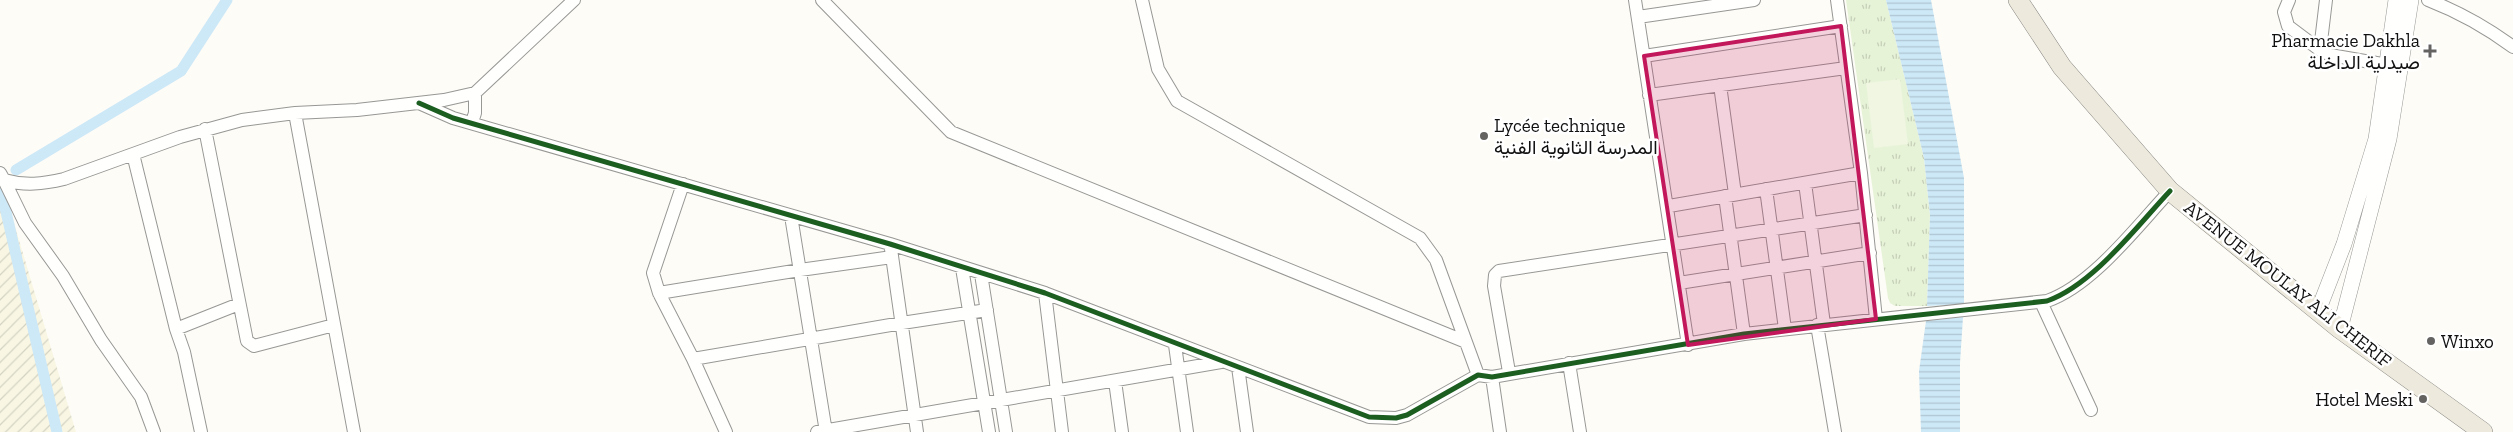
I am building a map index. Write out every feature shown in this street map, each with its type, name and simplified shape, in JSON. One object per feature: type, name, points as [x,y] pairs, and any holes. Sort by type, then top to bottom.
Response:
[{"type":"main road","name":"AVENUE MOULAY ALI CHERIF","points":[[2018,0],[2062,67],[2170,191],[2340,329],[2483,432]]},
{"type":"street","points":[[2,177],[18,184],[52,182],[205,129],[242,120],[295,113],[357,110],[419,103],[475,93],[574,0]]},
{"type":"street","points":[[822,0],[951,132],[1466,342]]},
{"type":"street","points":[[1142,0],[1158,69],[1177,101],[1420,238],[1436,260],[1478,375]]},
{"type":"street","points":[[1635,0],[1688,344]]},
{"type":"street","points":[[1638,17],[1754,0]]},
{"type":"street","points":[[1836,0],[1861,173],[1876,320]]},
{"type":"street","points":[[2289,0],[2284,12],[2288,26],[2320,50],[2330,55],[2388,66]]},
{"type":"street","points":[[2320,50],[2326,0]]},
{"type":"street","points":[[2318,311],[2344,244],[2371,156],[2388,66],[2396,0]]},
{"type":"street","points":[[2340,329],[2389,139],[2411,0]]},
{"type":"street","points":[[2428,0],[2458,12],[2489,29],[2513,47]]},
{"type":"street","points":[[1644,56],[1841,26]]},
{"type":"street","points":[[1649,95],[1846,68]]},
{"type":"street","points":[[1720,85],[1730,195],[1730,235],[1744,334]]},
{"type":"street","points":[[472,122],[475,113],[475,93]]},
{"type":"street","points":[[419,103],[453,118],[890,244],[1045,293],[1175,345],[1238,367],[1369,418],[1396,418],[1407,414],[1478,375],[1492,376],[1744,334],[1821,324],[1876,320],[2040,302],[2061,296],[2082,282],[2170,191]]},
{"type":"street","points":[[295,113],[354,432]]},
{"type":"street","points":[[205,129],[247,341],[251,346],[334,325]]},
{"type":"street","points":[[133,154],[176,328],[184,352],[201,432]]},
{"type":"street","points":[[1668,206],[1861,173]]},
{"type":"street","points":[[2,177],[25,224],[63,276],[101,340],[141,397],[154,432]]},
{"type":"street","points":[[1805,182],[1835,432]]},
{"type":"street","points":[[683,184],[653,273],[659,293],[693,359],[726,432]]},
{"type":"street","points":[[1766,189],[1785,330]]},
{"type":"street","points":[[1509,372],[1494,286],[1497,272],[1506,269],[1866,215]]},
{"type":"street","points":[[791,216],[811,339],[823,431],[1223,362]]},
{"type":"street","points":[[890,244],[917,432]]},
{"type":"street","points":[[1679,282],[1870,253]]},
{"type":"street","points":[[659,293],[892,257]]},
{"type":"street","points":[[962,268],[989,432]]},
{"type":"street","points":[[981,274],[1006,432]]},
{"type":"street","points":[[1045,293],[1062,432]]},
{"type":"street","points":[[2040,302],[2091,410]]},
{"type":"street","points":[[176,328],[239,304]]},
{"type":"street","points":[[693,359],[987,310]]},
{"type":"street","points":[[1175,345],[1188,432]]},
{"type":"street","points":[[1569,363],[1580,432]]},
{"type":"street","points":[[1238,367],[1247,432]]},
{"type":"street","points":[[1492,376],[1500,432]]},
{"type":"street","points":[[1115,381],[1122,432]]},
{"type":"highlighted area","points":[[1841,26],[1876,319],[1688,345],[1644,56]]},
{"type":"shaded area","points":[[0,176],[76,432],[0,432]]},
{"type":"green space","points":[[1846,0],[1886,0],[1924,158],[1930,215],[1927,306],[1895,306],[1890,303],[1888,298]]},
{"type":"green space","points":[[1900,79],[1908,144],[1874,148],[1866,83]]},
{"type":"water","points":[[1886,0],[1931,0],[1964,178],[1964,304],[1927,306],[1930,215],[1924,158]]},
{"type":"water","points":[[1963,317],[1960,363],[1960,432],[1921,432],[1919,371],[1926,321]]},
{"type":"waterway","points":[[16,170],[181,71],[227,0]]},
{"type":"waterway","points":[[0,186],[57,432]]},
{"type":"cycle path","points":[[419,103],[453,118],[890,244],[1045,293],[1369,417],[1396,418],[1407,415],[1478,375],[1492,377],[1744,334],[2047,301],[2081,282],[2097,268],[2129,237],[2170,191]]},
{"type":"place","name":"Pharmacie Dakhla صيدلية الداخلة","points":[[2430,51]]},
{"type":"place","name":"Lycée technique المدرسة الثانوية الفنية","points":[[1484,136]]},
{"type":"place","name":"Winxo","points":[[2431,341]]},
{"type":"place","name":"Hotel Meski","points":[[2423,399]]}]
